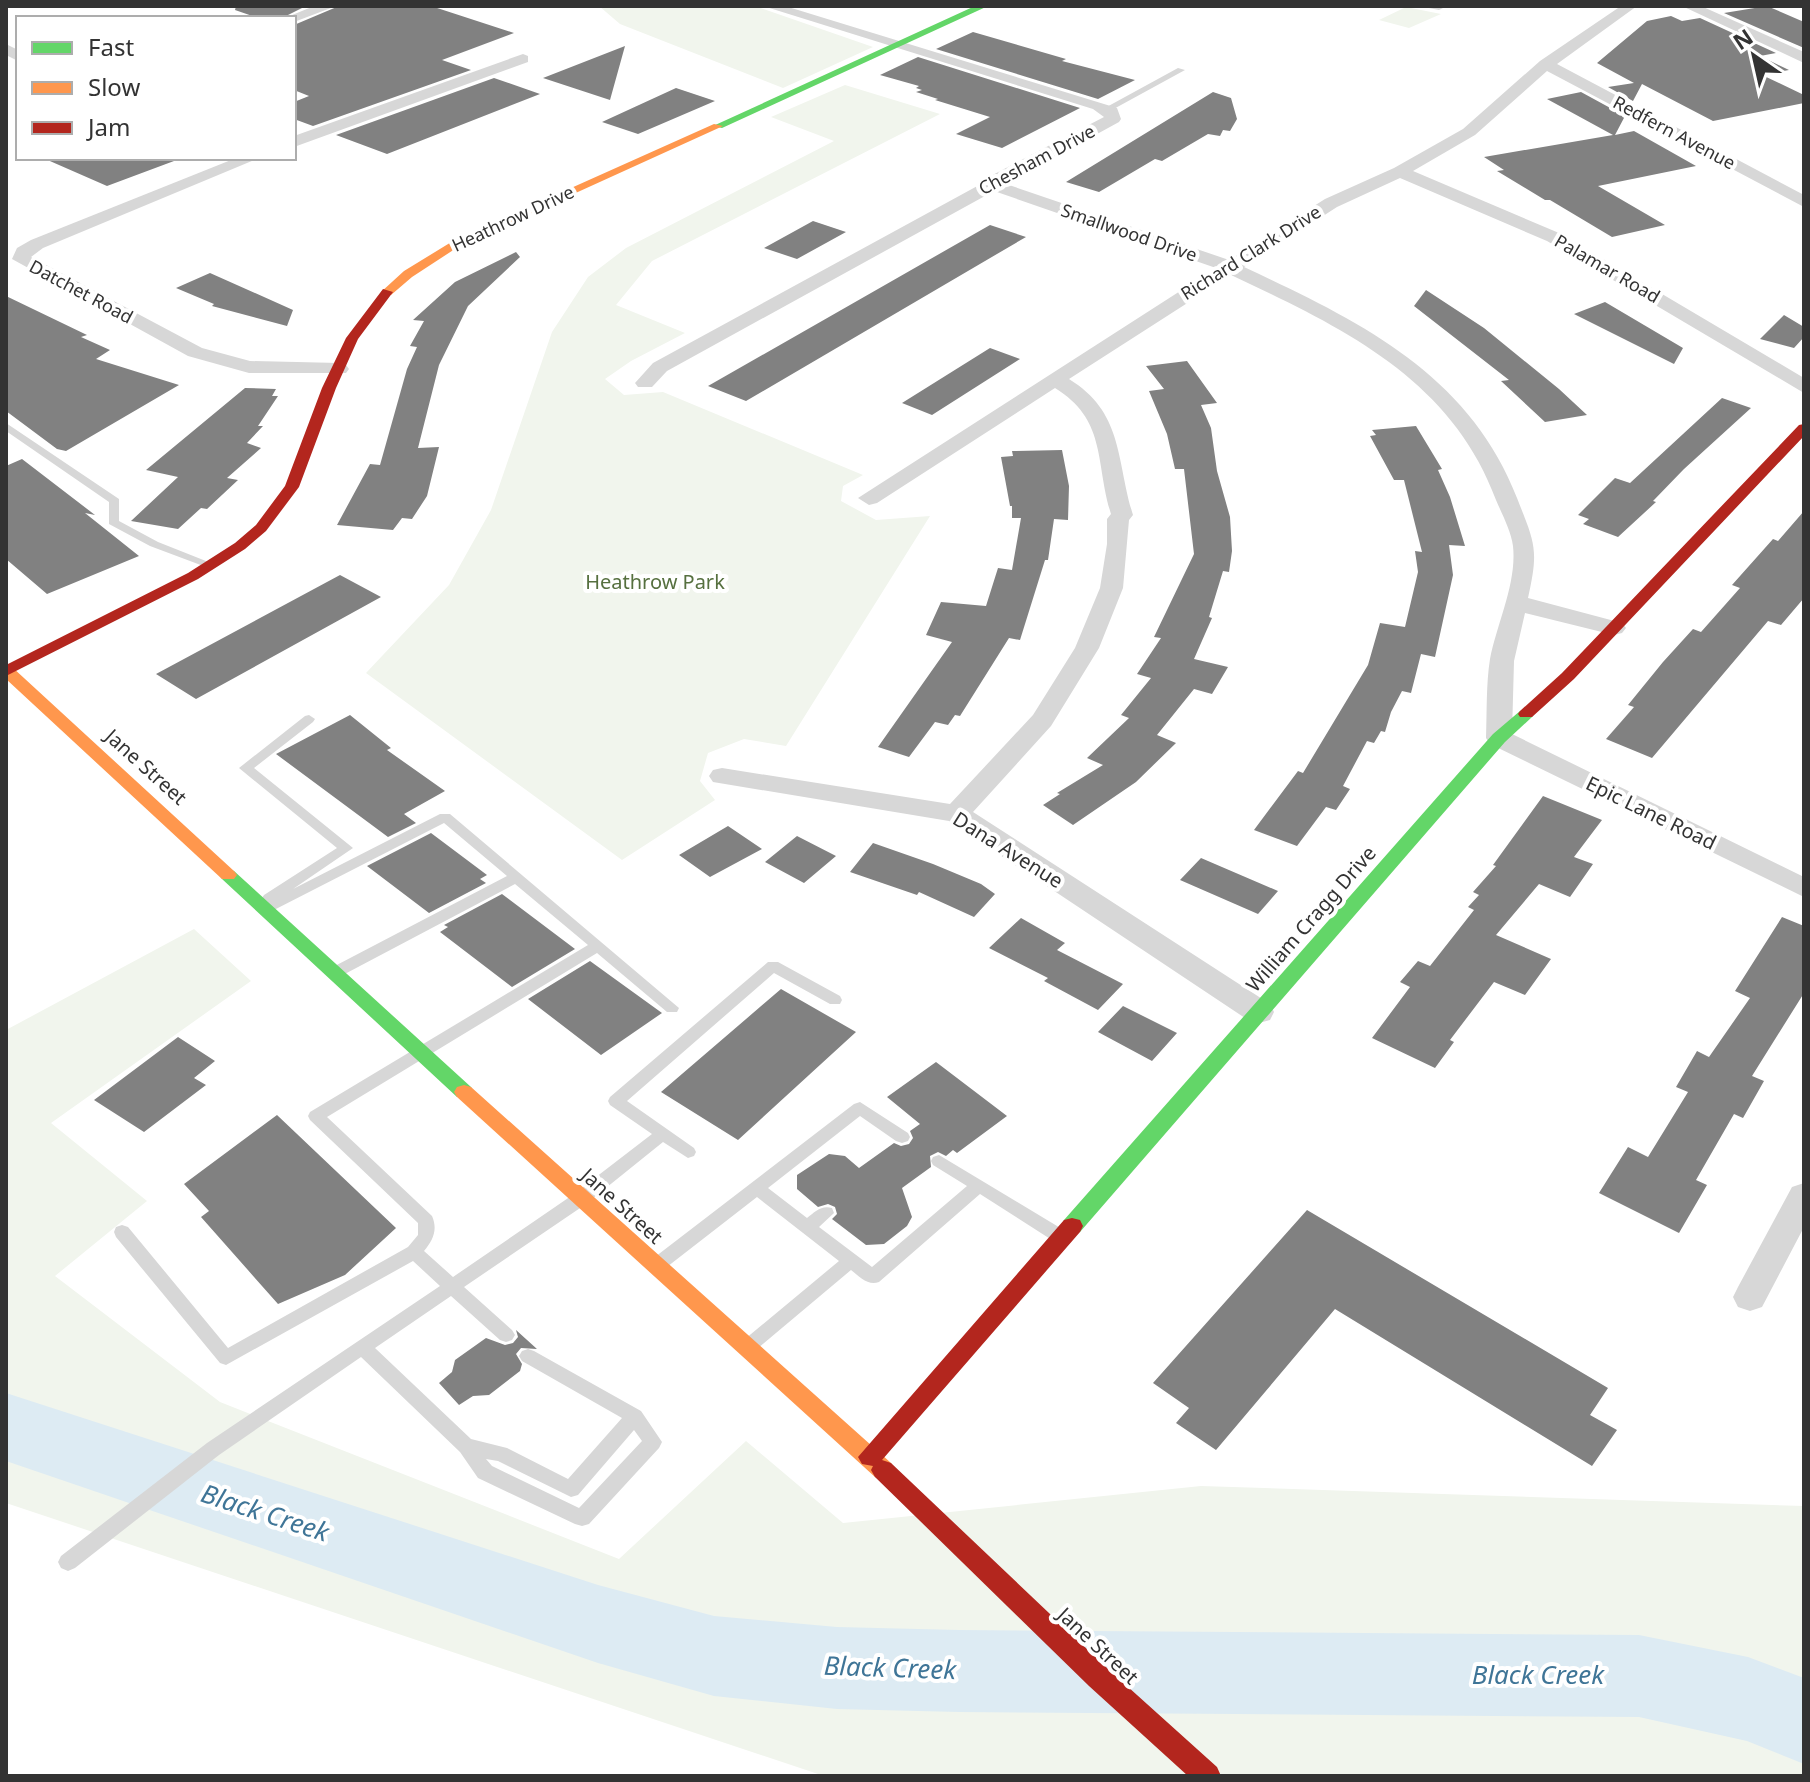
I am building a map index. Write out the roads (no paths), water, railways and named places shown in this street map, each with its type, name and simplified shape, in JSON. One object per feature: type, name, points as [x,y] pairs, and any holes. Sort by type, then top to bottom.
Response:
[{"type":"street","points":[[296,17],[329,6]]},
{"type":"street","name":"Chesham Drive","points":[[645,383],[660,367],[989,184],[1113,119],[1107,109],[770,6]]},
{"type":"street","name":"Heathrow Drive","points":[[6,670],[210,565],[252,534],[285,502],[345,351],[380,299],[397,282],[457,243],[983,6]]},
{"type":"street","name":"Richard Clark Drive","points":[[869,498],[1057,380],[1227,266],[1331,203],[1400,172],[1469,132],[1545,64],[1630,6]]},
{"type":"street","points":[[1689,6],[1804,58]]},
{"type":"street","points":[[296,141],[523,59]]},
{"type":"street","name":"Redfern Avenue","points":[[1545,64],[1804,202]]},
{"type":"street","name":"Datchet Road","points":[[242,160],[202,169],[37,244],[23,252],[21,259],[195,352],[249,367],[339,369]]},
{"type":"street","name":"Palamar Road","points":[[1400,172],[1553,237],[1804,387]]},
{"type":"street","name":"Smallwood Drive","points":[[989,184],[1227,266],[1314,307],[1421,375],[1467,424],[1499,478],[1524,544],[1524,566],[1502,661],[1499,738]]},
{"type":"street","points":[[957,814],[985,777],[1040,723],[1082,660],[1100,628],[1117,572],[1118,519],[1122,515],[1114,492],[1104,436],[1087,401],[1057,380]]},
{"type":"street","name":"William Cragg Drive","points":[[870,1457],[1499,738],[1568,676],[1804,428]]},
{"type":"street","points":[[1516,602],[1559,616],[1614,628]]},
{"type":"street","name":"Jane Street","points":[[6,670],[422,1050],[580,1199],[870,1457],[1207,1776]]},
{"type":"street","name":"Epic Lane Road","points":[[1499,738],[1804,888]]},
{"type":"street","name":"Dana Avenue","points":[[722,776],[957,814],[1259,1012]]},
{"type":"street","points":[[1750,1297],[1804,1196]]},
{"type":"lane","points":[[1423,6],[1443,6]]},
{"type":"lane","points":[[1107,109],[1181,70]]},
{"type":"lane","points":[[6,426],[115,501],[113,522],[154,544],[210,565]]},
{"type":"lane","points":[[264,906],[346,848],[246,768],[309,719]]},
{"type":"lane","points":[[264,906],[445,817],[672,1008]]},
{"type":"lane","points":[[336,972],[517,877]]},
{"type":"lane","points":[[122,1232],[226,1358],[414,1252],[426,1237],[426,1221],[316,1116],[598,946]]},
{"type":"lane","points":[[688,1152],[616,1101],[773,966],[835,1000]]},
{"type":"lane","points":[[656,1266],[860,1108],[902,1137]]},
{"type":"lane","points":[[68,1562],[213,1449],[580,1199],[663,1134]]},
{"type":"lane","points":[[939,1161],[1061,1237]]},
{"type":"lane","points":[[758,1189],[873,1277],[977,1187]]},
{"type":"lane","points":[[807,1227],[826,1213]]},
{"type":"lane","points":[[414,1252],[506,1335]]},
{"type":"lane","points":[[747,1347],[851,1261]]},
{"type":"lane","points":[[362,1347],[466,1446],[485,1472],[582,1518],[653,1442],[635,1416],[528,1356]]},
{"type":"lane","points":[[466,1446],[501,1454],[571,1489],[635,1416]]},
{"type":"waterway","name":"Black Creek","points":[[6,1427],[598,1624],[714,1656],[837,1668],[959,1671],[1639,1676],[1748,1699],[1804,1721]]},
{"type":"park label","name":"Heathrow Park","points":[[655,582]]}]
